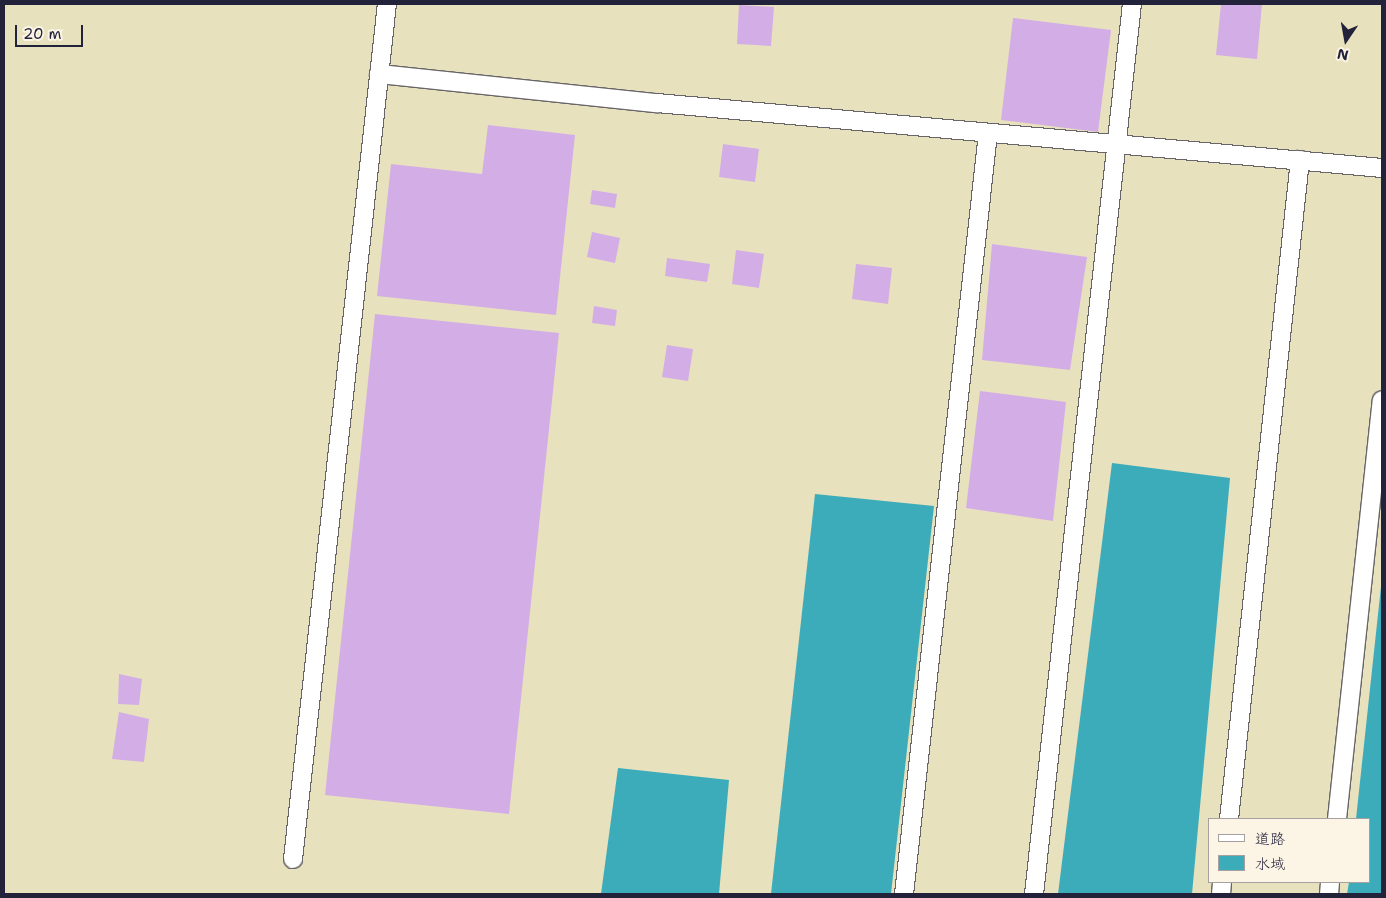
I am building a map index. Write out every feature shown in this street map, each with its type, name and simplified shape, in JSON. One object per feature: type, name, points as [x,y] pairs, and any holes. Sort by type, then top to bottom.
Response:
[{"type":"street","points":[[293,859],[387,4]]},
{"type":"street","points":[[1034,894],[1132,4]]},
{"type":"street","points":[[379,74],[658,103],[1382,168]]},
{"type":"street","points":[[904,894],[988,133]]},
{"type":"street","points":[[1229,818],[1300,160]]},
{"type":"street","points":[[1337,818],[1382,400]]},
{"type":"water","points":[[1112,463],[1230,478],[1192,894],[1058,894]]},
{"type":"water","points":[[815,494],[934,506],[891,894],[771,894]]},
{"type":"water","points":[[1382,577],[1382,894],[1347,894],[1349,883],[1371,883],[1371,818],[1356,818]]},
{"type":"water","points":[[618,768],[729,780],[719,894],[601,894]]},
{"type":"building","points":[[1221,4],[1262,4],[1257,59],[1216,55]]},
{"type":"building","points":[[739,5],[774,7],[771,46],[737,44]]},
{"type":"building","points":[[1013,18],[1111,30],[1098,132],[1001,120]]},
{"type":"building","points":[[488,125],[575,135],[556,315],[377,296],[391,164],[482,174]]},
{"type":"building","points":[[723,144],[759,149],[755,182],[719,177]]},
{"type":"building","points":[[592,190],[617,194],[615,208],[590,204]]},
{"type":"building","points":[[592,232],[620,238],[615,263],[587,257]]},
{"type":"building","points":[[992,244],[1087,257],[1070,370],[982,360]]},
{"type":"building","points":[[736,250],[764,254],[759,288],[732,284]]},
{"type":"building","points":[[667,258],[710,264],[707,282],[665,276]]},
{"type":"building","points":[[856,264],[892,268],[888,304],[852,299]]},
{"type":"building","points":[[594,306],[617,310],[615,326],[592,323]]},
{"type":"building","points":[[375,314],[559,333],[509,814],[325,795]]},
{"type":"building","points":[[667,345],[693,349],[688,381],[662,377]]},
{"type":"building","points":[[980,391],[1066,402],[1053,521],[966,508]]},
{"type":"building","points":[[119,674],[142,679],[139,705],[118,704]]},
{"type":"building","points":[[119,712],[149,719],[144,762],[112,759]]}]
